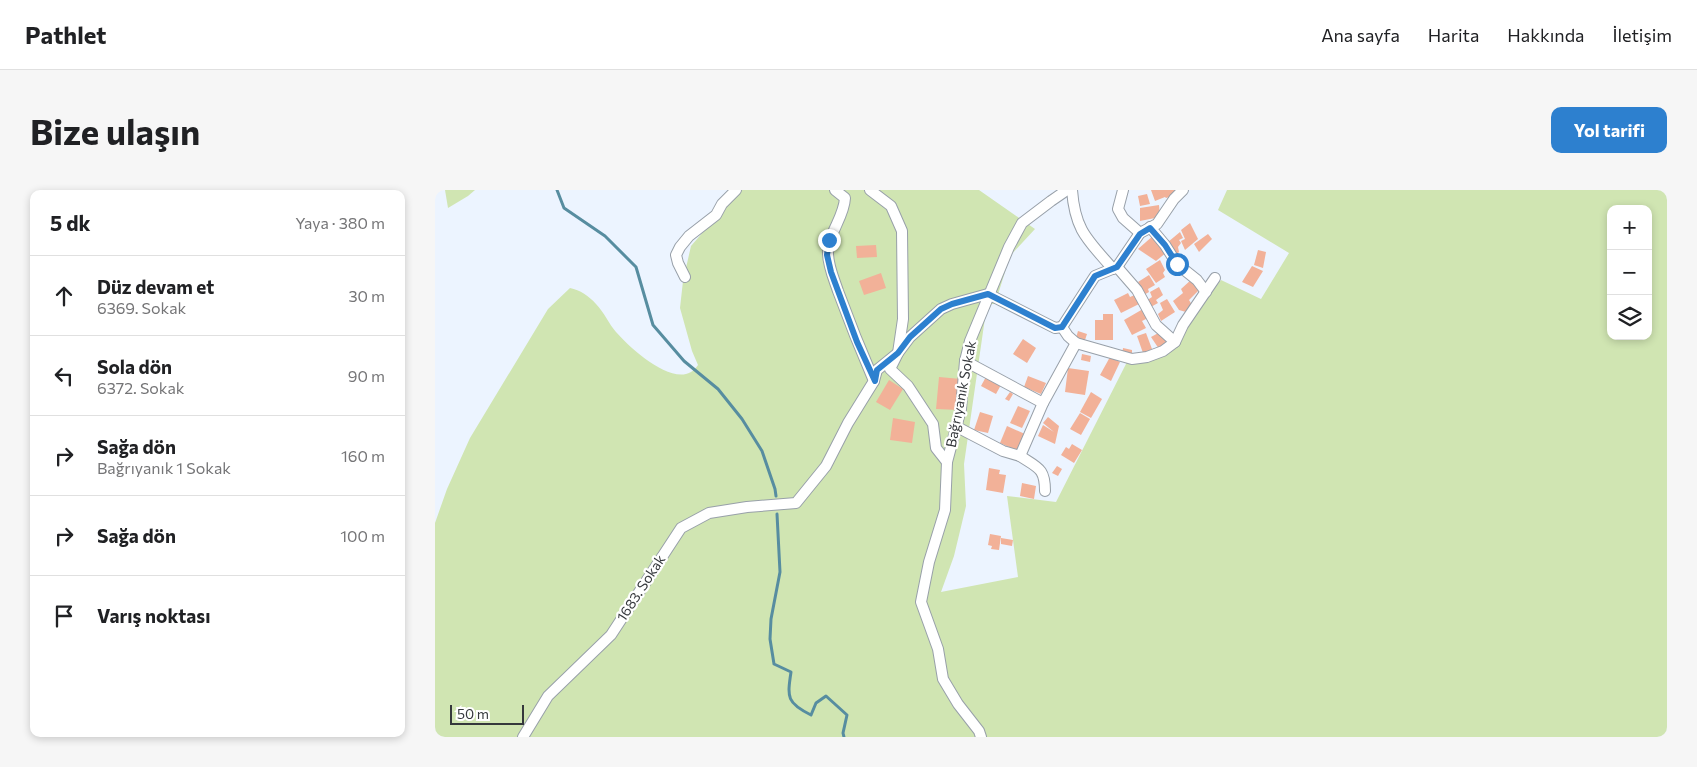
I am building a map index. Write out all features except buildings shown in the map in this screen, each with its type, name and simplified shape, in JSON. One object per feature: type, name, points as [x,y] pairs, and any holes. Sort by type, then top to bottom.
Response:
[{"type":"street","points":[[685,277],[676,255],[680,247],[689,236],[716,215],[722,204],[736,190]]},
{"type":"street","points":[[835,190],[845,198],[844,207],[829,240],[827,255],[831,272],[854,334],[875,381]]},
{"type":"street","points":[[870,190],[891,206],[902,231],[903,319],[898,353],[877,370],[875,381]]},
{"type":"street","name":"Bağrıyanık Sokak","points":[[981,737],[979,731],[958,704],[943,679],[938,649],[921,602],[929,562],[945,510],[947,462],[961,409],[965,361],[970,341],[988,294],[1022,223],[1067,190]]},
{"type":"street","points":[[1072,190],[1076,217],[1083,236],[1137,290],[1156,325],[1175,342]]},
{"type":"street","points":[[1123,190],[1118,209],[1123,218],[1140,234]]},
{"type":"street","points":[[947,462],[936,448],[933,424],[908,386],[890,369],[898,353],[910,337],[941,309],[988,294],[1055,328],[1062,327],[1095,276],[1115,268],[1140,234],[1157,224],[1183,190]]},
{"type":"street","points":[[1150,228],[1165,245],[1177,264],[1197,280],[1206,292]]},
{"type":"street","points":[[1062,327],[1076,343],[1132,359],[1147,358],[1163,351],[1175,342],[1183,325],[1215,278]]},
{"type":"street","points":[[1020,456],[1043,403],[1076,343]]},
{"type":"street","points":[[965,361],[1043,403]]},
{"type":"street","name":"1683. Sokak","points":[[523,737],[548,696],[611,635],[681,528],[709,513],[747,507],[796,503],[826,466],[847,422],[875,381]]},
{"type":"street","points":[[957,426],[1003,451],[1020,456],[1040,470],[1045,475],[1045,491]]},
{"type":"green space","points":[[445,190],[475,190],[448,208]]},
{"type":"green space","points":[[731,190],[979,190],[1035,229],[1010,256],[995,304],[987,304],[964,464],[966,506],[954,556],[941,592],[1018,577],[1007,496],[1056,502],[1127,362],[1156,357],[1177,338],[1221,280],[1261,299],[1289,253],[1218,210],[1227,190],[1667,190],[1667,737],[435,737],[435,523],[447,489],[470,438],[548,309],[570,288],[581,292],[593,301],[616,332],[644,358],[668,372],[690,373],[698,365],[692,351],[680,308],[683,281],[691,246],[710,224]]},
{"type":"waterway","points":[[557,190],[564,208],[605,236],[636,267],[653,325],[684,361],[718,389],[742,419],[762,451],[776,496]]},
{"type":"waterway","points":[[777,514],[780,572],[771,619],[770,639],[774,664],[791,672],[789,694],[797,707],[811,715],[816,703],[826,696],[847,715],[843,733],[844,737]]},
{"type":"route","points":[[829,240],[827,255],[831,272],[857,342],[875,381],[877,370],[898,353],[910,337],[929,322],[941,309],[952,304],[988,294],[1055,328],[1062,327],[1095,276],[1117,267],[1140,234],[1150,228],[1165,245],[1177,264]]}]
